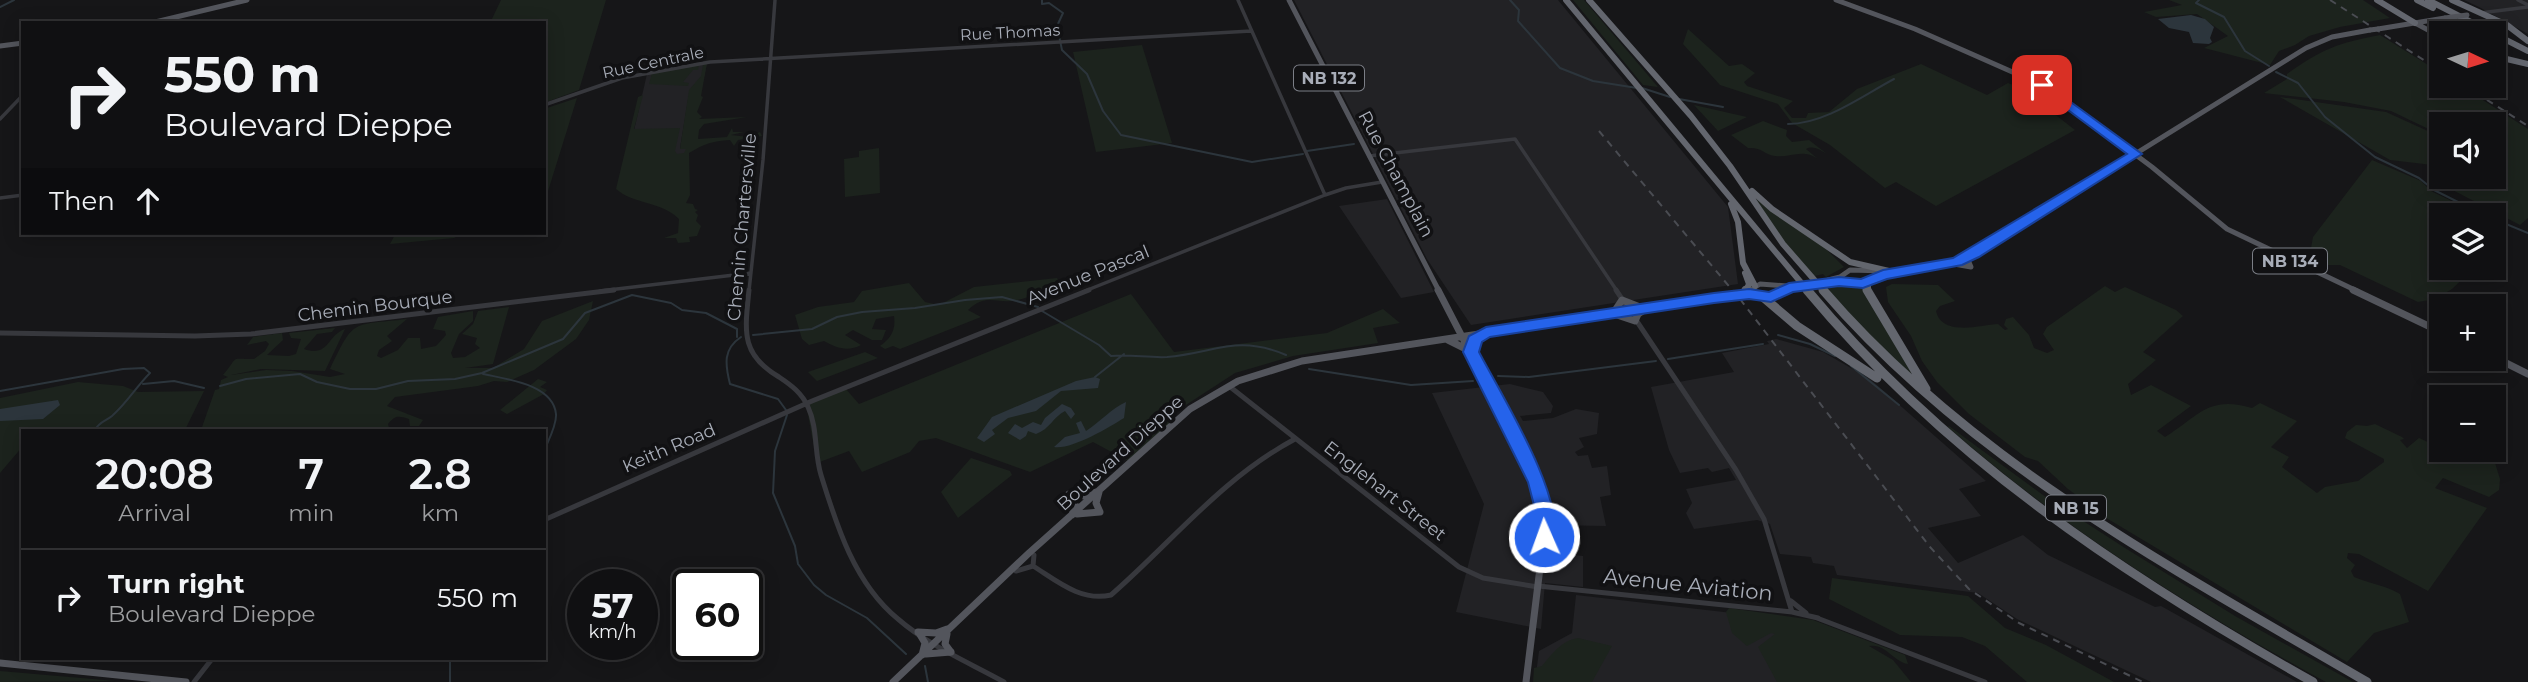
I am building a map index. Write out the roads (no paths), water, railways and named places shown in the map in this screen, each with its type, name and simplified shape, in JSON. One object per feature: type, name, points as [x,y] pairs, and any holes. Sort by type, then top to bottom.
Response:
[{"type":"highway","name":"NB 15","points":[[1566,0],[1858,350],[1935,427],[2060,527],[2172,602],[2313,682]]},
{"type":"highway","name":"NB 15","points":[[1589,0],[1691,116],[1730,166],[1783,244],[1860,333],[1936,404],[2122,539],[2367,682]]},
{"type":"highway","points":[[2377,0],[2419,22]]},
{"type":"highway","points":[[2417,0],[2458,21]]},
{"type":"highway","points":[[2428,0],[2528,51]]},
{"type":"highway","points":[[2452,0],[2507,25],[2528,41]]},
{"type":"highway","points":[[2506,45],[2528,56]]},
{"type":"highway","points":[[2506,59],[2528,64]]},
{"type":"highway","points":[[1703,165],[1735,211],[1749,284],[1743,294]]},
{"type":"highway","points":[[1730,166],[1766,204],[1826,246],[1857,265],[1889,271]]},
{"type":"highway","points":[[1826,246],[1844,262],[1859,270]]},
{"type":"highway","points":[[1743,263],[1755,286]]},
{"type":"highway","points":[[1869,281],[1867,290],[1886,315],[1914,374],[1938,401],[1989,445]]},
{"type":"highway","points":[[1763,297],[1797,326],[1870,372],[1935,427]]},
{"type":"highway","points":[[2250,648],[2308,682]]},
{"type":"main road","points":[[159,21],[247,0]]},
{"type":"main road","name":"Rue Champlain","points":[[1289,0],[1457,324]]},
{"type":"main road","name":"NB 134","points":[[1836,0],[1900,22],[2035,81],[2060,96],[2136,154],[2204,212],[2235,234],[2429,326]]},
{"type":"main road","points":[[1743,294],[1755,286],[1788,287],[1829,281],[1869,281],[1883,275],[1947,264],[1971,256],[2313,44],[2338,35],[2482,12]]},
{"type":"main road","points":[[2419,22],[2429,28]]},
{"type":"main road","points":[[0,46],[21,43]]},
{"type":"main road","points":[[2122,144],[2134,148],[2148,146]]},
{"type":"main road","points":[[2122,144],[2129,152],[2123,162]]},
{"type":"main road","points":[[2148,146],[2142,155],[2152,167]]},
{"type":"main road","points":[[2123,162],[2140,160],[2152,167]]},
{"type":"main road","points":[[1947,264],[1971,267],[1968,260],[1971,256]]},
{"type":"main road","points":[[1829,281],[1850,270],[1889,271],[1960,260]]},
{"type":"main road","points":[[1859,270],[1868,274],[1869,281]]},
{"type":"main road","points":[[1755,286],[1757,293],[1763,297]]},
{"type":"main road","points":[[1743,294],[1773,296],[1788,287]]},
{"type":"main road","name":"Boulevard Dieppe","points":[[1032,554],[1190,409],[1228,386],[1291,363],[1743,294]]},
{"type":"main road","points":[[1609,314],[1619,308],[1622,300],[1649,308]]},
{"type":"main road","points":[[1609,314],[1636,321],[1638,313],[1649,308]]},
{"type":"main road","points":[[1471,352],[1448,338],[1457,324],[1468,330],[1486,332]]},
{"type":"main road","name":"NB 132","points":[[1457,324],[1531,465],[1540,491],[1545,527],[1526,682]]},
{"type":"main road","points":[[1471,352],[1473,340],[1486,332]]},
{"type":"main road","points":[[2506,363],[2528,373]]},
{"type":"main road","points":[[1072,516],[1087,511],[1100,512],[1096,503],[1100,490]]},
{"type":"main road","points":[[1072,516],[1075,503],[1069,494],[1085,496],[1100,490]]},
{"type":"main road","points":[[1001,582],[1032,554]]},
{"type":"main road","points":[[893,682],[1032,554]]},
{"type":"main road","points":[[918,632],[936,633],[958,622]]},
{"type":"main road","points":[[951,652],[945,644],[946,637],[958,622]]},
{"type":"main road","points":[[918,632],[925,643],[921,656]]},
{"type":"main road","points":[[921,656],[935,651],[951,652]]},
{"type":"main road","points":[[0,663],[186,682]]},
{"type":"street","name":"Chemin Chartersville","points":[[775,0],[746,326],[749,350],[761,367],[792,387],[806,404]]},
{"type":"street","points":[[1238,0],[1325,195]]},
{"type":"street","points":[[2518,0],[2528,5]]},
{"type":"street","points":[[2482,12],[2528,5]]},
{"type":"street","name":"Rue Thomas","points":[[770,60],[1251,31]]},
{"type":"street","name":"Rue Centrale","points":[[546,104],[610,82],[659,70],[721,61],[770,60]]},
{"type":"street","points":[[0,120],[21,97]]},
{"type":"street","points":[[1368,156],[1515,139],[1631,311],[1764,519],[1792,612]]},
{"type":"street","name":"Avenue Pascal","points":[[806,404],[1325,195],[1354,186],[1382,182]]},
{"type":"street","points":[[0,198],[21,195]]},
{"type":"street","name":"Chemin Bourque","points":[[0,333],[243,334],[751,273]]},
{"type":"street","name":"Englehart Street","points":[[1228,386],[1459,567],[1483,578],[1538,586]]},
{"type":"street","points":[[806,404],[817,466],[852,557],[886,609],[918,632],[1004,682]]},
{"type":"street","name":"Keith Road","points":[[546,519],[806,404]]},
{"type":"street","points":[[1016,571],[1033,566],[1086,597],[1103,598],[1115,592],[1239,473],[1295,439]]},
{"type":"street","points":[[1032,554],[1033,566]]},
{"type":"street","name":"Avenue Aviation","points":[[1538,586],[1792,612],[1818,618]]},
{"type":"street","points":[[1788,597],[1795,606],[1818,618],[1985,682]]},
{"type":"street","points":[[194,682],[214,660]]},
{"type":"waterway","points":[[0,7],[14,0]]},
{"type":"waterway","points":[[1042,0],[1042,4],[1049,3],[1063,13],[1057,26],[1062,50],[1087,74],[1103,111],[1121,135],[1252,162],[1303,154]]},
{"type":"waterway","points":[[1510,0],[1519,10],[1518,21],[1560,68],[1593,81],[1637,88]]},
{"type":"waterway","points":[[2199,0],[2196,3],[2224,17],[2245,51],[2269,66]]},
{"type":"waterway","points":[[2276,72],[2298,83],[2325,117],[2375,157],[2419,178],[2434,190],[2460,203]]},
{"type":"waterway","points":[[1788,124],[1802,123],[1829,114],[1894,79]]},
{"type":"waterway","points":[[1642,88],[1670,97]]},
{"type":"waterway","points":[[1679,99],[1723,107]]},
{"type":"waterway","points":[[1307,151],[1354,144]]},
{"type":"waterway","points":[[2506,224],[2528,233]]},
{"type":"waterway","points":[[220,386],[246,379],[300,374],[317,382],[350,389],[376,389],[408,381],[455,379],[482,373],[563,339],[585,313],[632,295],[671,303],[682,310],[706,313],[737,329],[737,337]]},
{"type":"waterway","points":[[753,335],[812,329],[837,317],[862,312],[915,308],[965,300],[1002,297],[1038,307]]},
{"type":"waterway","points":[[1042,311],[1099,345],[1111,356],[1123,355]]},
{"type":"waterway","points":[[1778,335],[1810,344],[1835,356]]},
{"type":"waterway","points":[[741,337],[728,352],[727,370],[730,384],[778,399],[786,410]]},
{"type":"waterway","points":[[1668,359],[1763,344]]},
{"type":"waterway","points":[[1123,355],[1167,357],[1239,345],[1269,349],[1286,355]]},
{"type":"waterway","points":[[1095,377],[1123,355]]},
{"type":"waterway","points":[[1498,376],[1529,377],[1656,361]]},
{"type":"waterway","points":[[1851,366],[1899,405]]},
{"type":"waterway","points":[[0,391],[123,369],[144,368],[150,373],[117,411],[96,429]]},
{"type":"waterway","points":[[1309,369],[1411,385],[1473,381]]},
{"type":"waterway","points":[[483,374],[527,385],[547,396],[553,404],[556,418],[546,446]]},
{"type":"waterway","points":[[143,384],[174,381],[204,388]]},
{"type":"waterway","points":[[787,415],[775,451],[773,493],[795,546],[798,564],[814,585],[826,595],[867,618],[906,654]]},
{"type":"waterway","points":[[450,660],[450,682]]},
{"type":"waterway","points":[[925,666],[928,682]]},
{"type":"railway","points":[[2330,0],[2429,63]]},
{"type":"railway","points":[[2484,98],[2528,126]]},
{"type":"railway","points":[[1599,131],[1733,291]]},
{"type":"railway","points":[[1740,299],[1930,547],[1969,589],[2019,623],[2143,682]]}]
